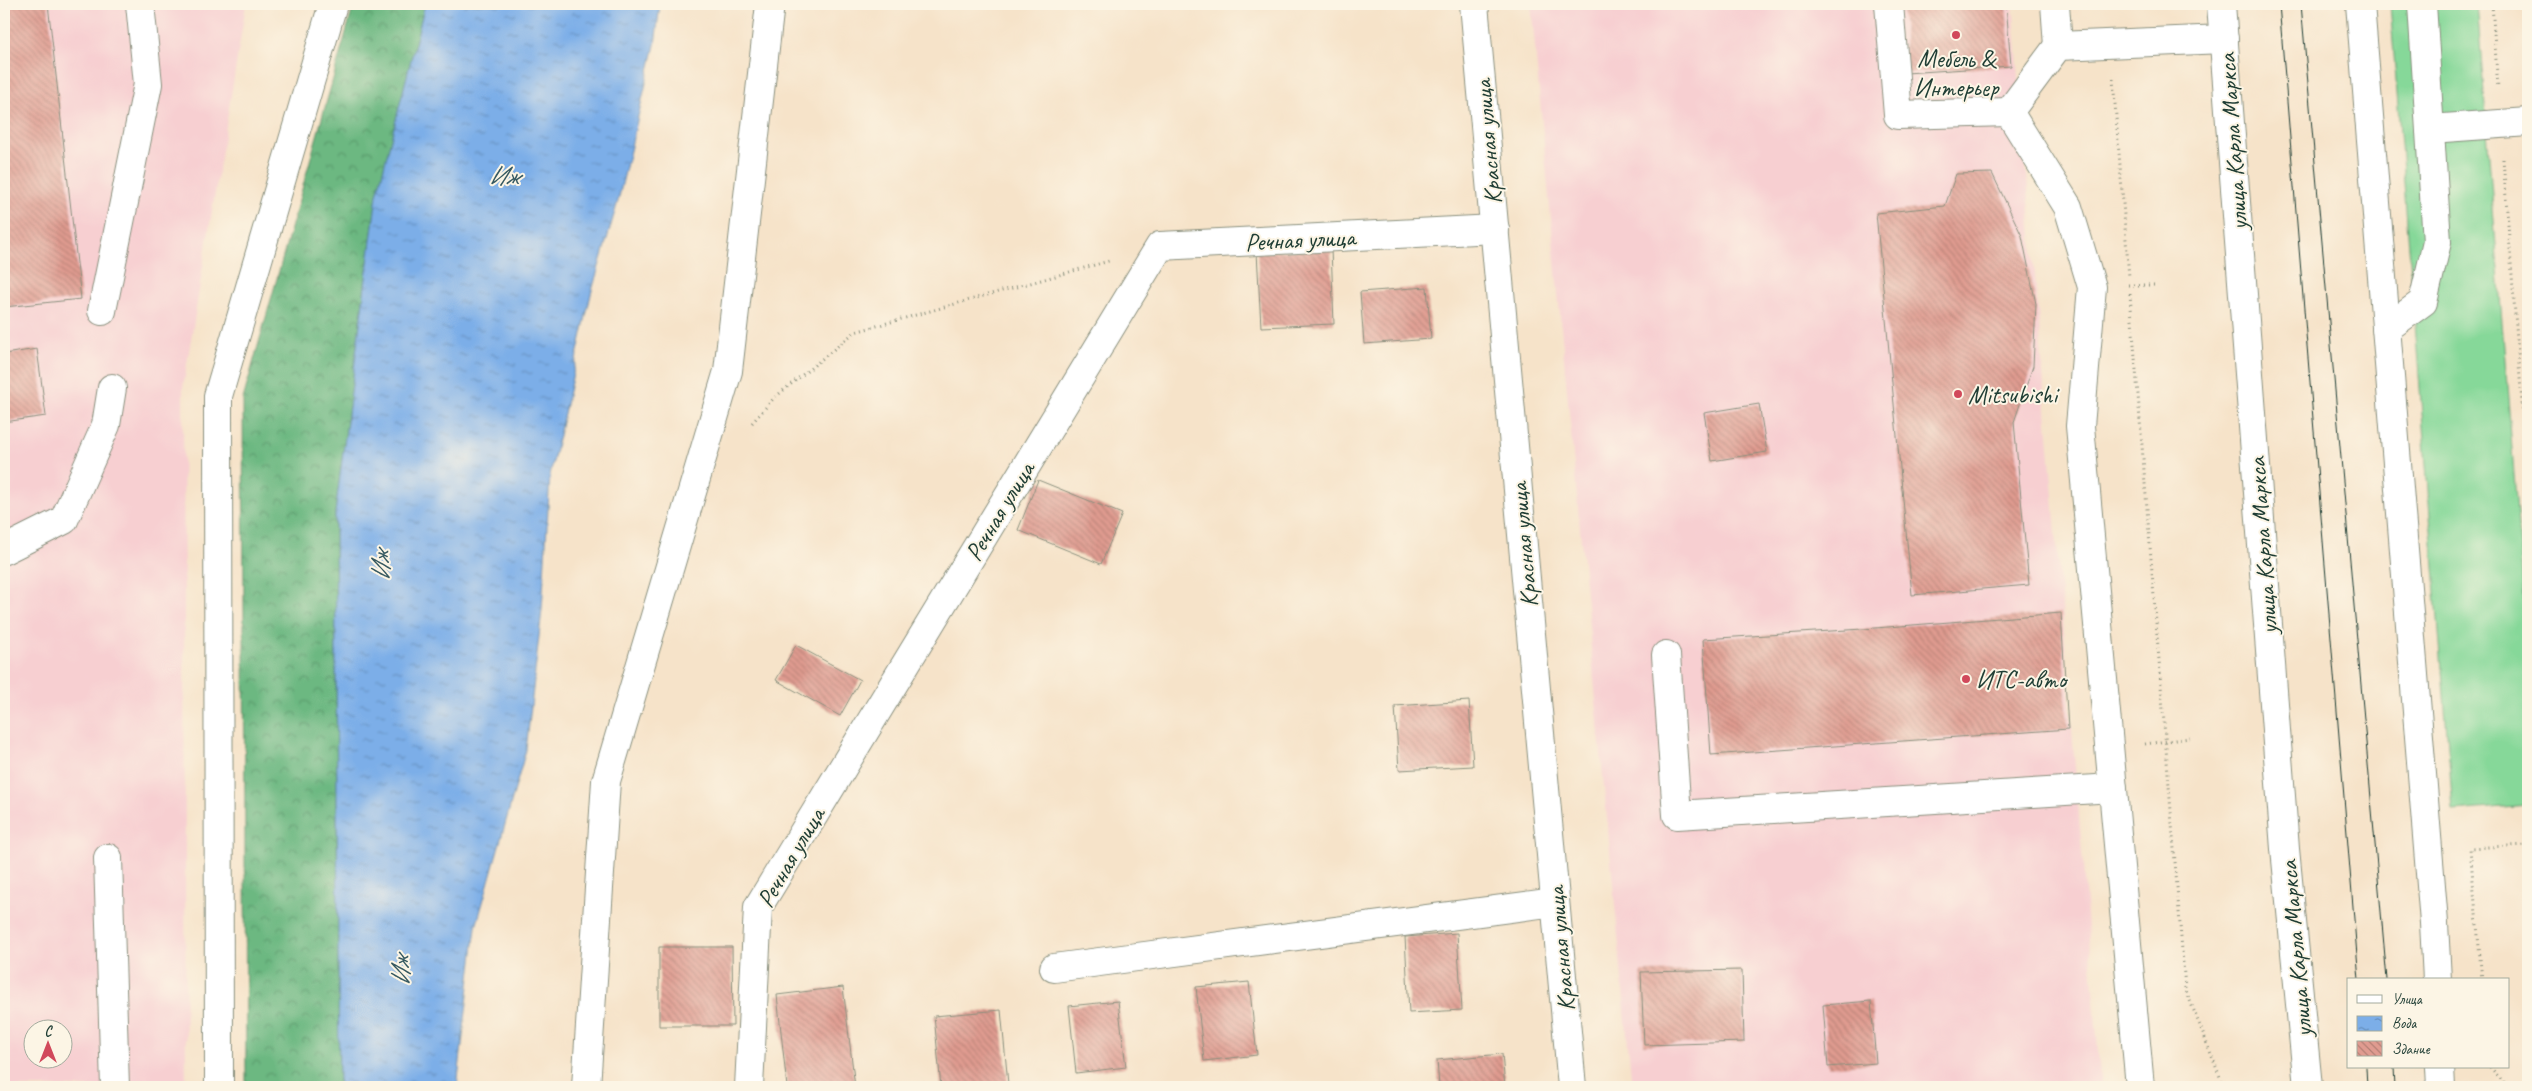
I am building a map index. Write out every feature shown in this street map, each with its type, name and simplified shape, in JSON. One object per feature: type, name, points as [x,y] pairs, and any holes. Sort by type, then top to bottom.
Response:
[{"type":"street","points":[[102,311],[148,84],[140,4]]},
{"type":"street","points":[[219,1087],[218,396],[333,4]]},
{"type":"street","points":[[586,1087],[606,781],[728,371],[770,4]]},
{"type":"street","name":"Красная улица","points":[[1474,4],[1572,1087]]},
{"type":"street","points":[[1889,4],[1898,115],[2009,112]]},
{"type":"street","points":[[2009,112],[2058,46],[2055,4]]},
{"type":"street","name":"улица Карла Маркса","points":[[2221,4],[2285,849],[2308,1087]]},
{"type":"street","points":[[2360,4],[2434,914],[2437,978]]},
{"type":"street","points":[[2386,329],[2423,302],[2437,242],[2422,4]]},
{"type":"street","points":[[2058,46],[2224,39]]},
{"type":"street","points":[[2009,112],[2068,207],[2092,287],[2080,426],[2140,1087]]},
{"type":"street","points":[[2430,129],[2528,122]]},
{"type":"street","name":"Речная улица","points":[[749,1087],[758,907],[1160,246],[1495,229]]},
{"type":"street","points":[[4,550],[64,520],[106,425],[112,388]]},
{"type":"street","points":[[1666,655],[1677,815],[2113,788]]},
{"type":"street","points":[[108,858],[116,1087]]},
{"type":"street","points":[[1054,968],[1555,902]]},
{"type":"street","points":[[2440,1068],[2441,1087]]},
{"type":"path","points":[[2492,4],[2528,481]]},
{"type":"path","points":[[2111,45],[2185,988],[2224,1087]]},
{"type":"path","points":[[749,425],[774,398],[855,332],[1160,246]]},
{"type":"path","points":[[2110,750],[2190,738]]},
{"type":"path","points":[[2482,978],[2470,848],[2528,844]]},
{"type":"path","points":[[2491,1068],[2509,1087]]},
{"type":"path","points":[[2504,1087],[2509,1087]]},
{"type":"shaded area","points":[[4,4],[246,4],[183,388],[186,1087],[4,1087]]},
{"type":"shaded area","points":[[1531,4],[2013,4],[2101,1087],[1632,1087]]},
{"type":"green space","points":[[354,4],[425,4],[377,195],[335,513],[339,1087],[246,1087],[243,399]]},
{"type":"green space","points":[[2390,4],[2477,4],[2528,652],[2528,805],[2453,811]]},
{"type":"water","name":"Иж","points":[[425,4],[660,4],[655,45],[618,201],[591,294],[550,475],[542,610],[526,750],[476,927],[457,1087],[339,1087],[335,513],[377,195]]},
{"type":"building","points":[[48,4],[81,299],[4,307],[4,6]]},
{"type":"building","name":"Мебель & Интерьер","points":[[1902,4],[2006,4],[2011,66],[1906,73]]},
{"type":"building","name":"Mitsubishi","points":[[1992,173],[2022,236],[2036,304],[2033,366],[2014,422],[2029,585],[1912,595],[1876,213],[1945,206],[1956,174]]},
{"type":"building","points":[[1331,249],[1334,324],[1261,327],[1257,252]]},
{"type":"building","points":[[1427,287],[1431,339],[1364,344],[1360,292]]},
{"type":"building","points":[[37,349],[46,416],[4,422],[4,354]]},
{"type":"building","points":[[1759,404],[1767,452],[1712,461],[1704,413]]},
{"type":"building","points":[[1038,480],[1122,514],[1101,564],[1018,530]]},
{"type":"building","points":[[2061,613],[2068,729],[1711,755],[1703,639],[1863,629]]},
{"type":"building","points":[[796,645],[860,680],[840,716],[776,680]]},
{"type":"building","points":[[1469,701],[1473,766],[1399,770],[1395,706]]},
{"type":"building","points":[[1457,933],[1462,1010],[1409,1013],[1405,937]]},
{"type":"building","points":[[659,947],[732,947],[733,1026],[659,1026]]},
{"type":"building","points":[[1742,970],[1744,1042],[1644,1045],[1641,972]]},
{"type":"building","points":[[1249,982],[1257,1055],[1204,1061],[1196,987]]},
{"type":"building","points":[[843,987],[855,1087],[787,1087],[777,995]]},
{"type":"building","points":[[1118,1001],[1126,1067],[1076,1073],[1069,1006]]},
{"type":"building","points":[[1871,1001],[1876,1063],[1828,1067],[1823,1005]]},
{"type":"building","points":[[1001,1010],[1008,1084],[941,1087],[934,1016]]},
{"type":"building","points":[[1502,1054],[1505,1087],[1439,1087],[1437,1060]]},
{"type":"tram line","points":[[2279,4],[2359,978]]},
{"type":"tram line","points":[[2301,4],[2387,978]]},
{"type":"tram line","points":[[2366,1068],[2367,1087]]},
{"type":"tram line","points":[[2394,1068],[2395,1087]]},
{"type":"place","name":"Мебель & Интерьер","points":[[1956,35]]},
{"type":"place","name":"Mitsubishi","points":[[1958,394]]},
{"type":"place","name":"ИТС-авто","points":[[1966,679]]}]
